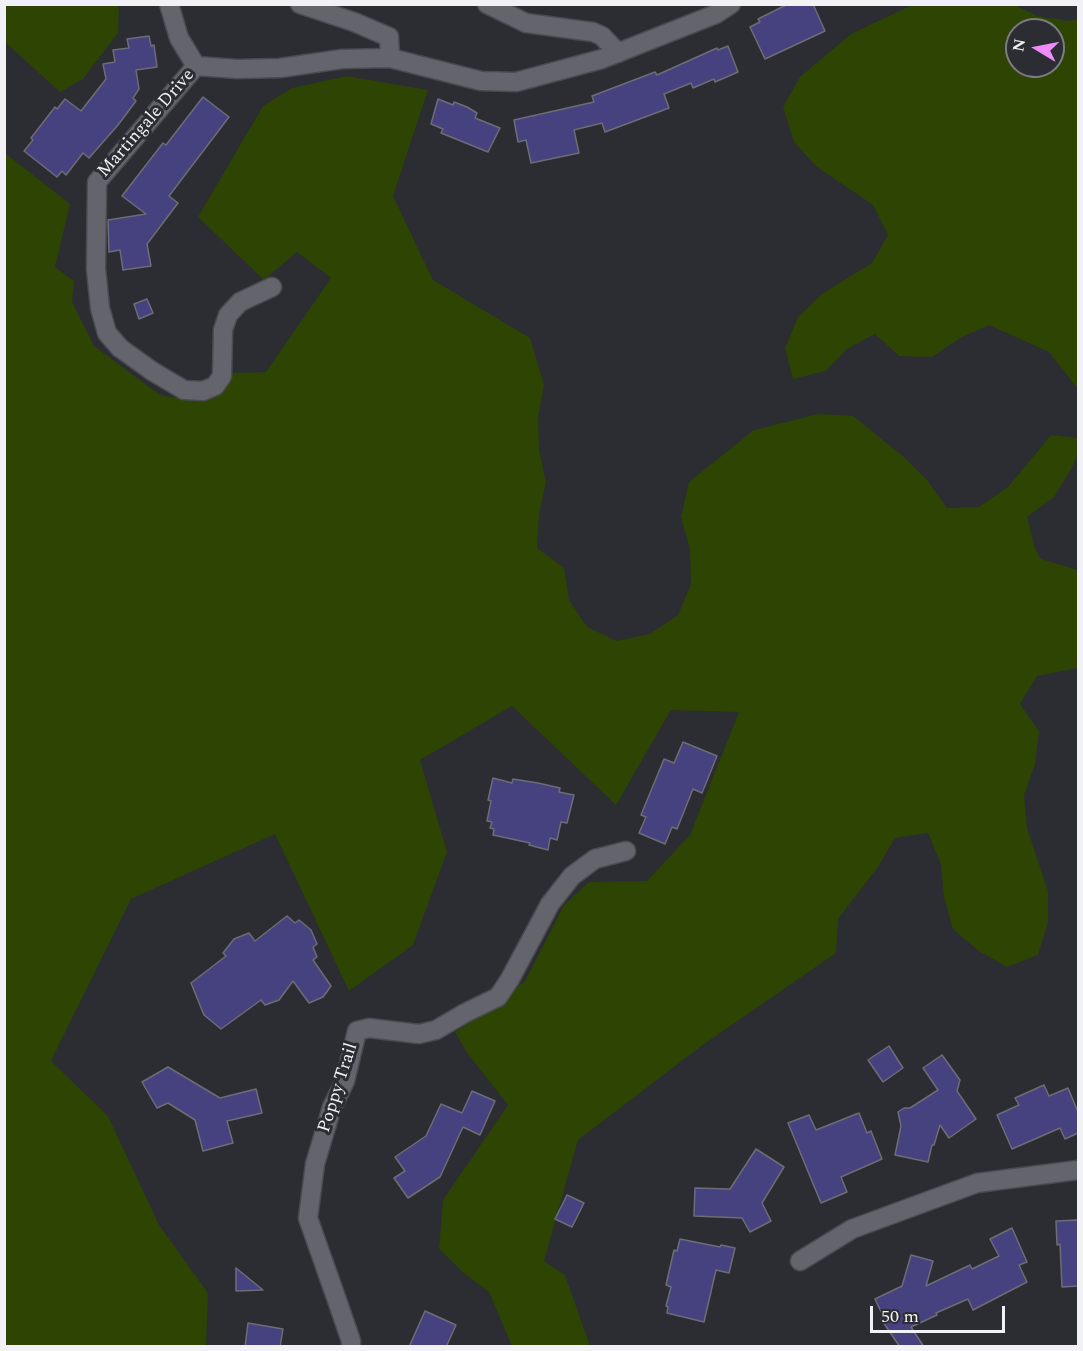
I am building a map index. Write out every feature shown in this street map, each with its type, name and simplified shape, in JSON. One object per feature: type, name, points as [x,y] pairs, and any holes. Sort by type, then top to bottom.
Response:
[{"type":"street","points":[[169,4],[179,38],[196,66]]},
{"type":"street","points":[[300,4],[354,22],[389,37],[390,58]]},
{"type":"street","points":[[487,4],[526,23],[593,32],[602,36],[618,53]]},
{"type":"street","name":"Martingale Drive","points":[[272,287],[240,302],[228,315],[223,330],[222,376],[215,386],[203,391],[184,390],[152,371],[120,348],[107,333],[100,308],[96,269],[97,182],[196,66],[258,69],[342,59],[390,58],[481,81],[516,82],[602,59],[716,15],[731,4]]},
{"type":"street","name":"Poppy Trail","points":[[351,1347],[342,1314],[308,1218],[315,1164],[332,1107],[345,1081],[357,1031],[369,1028],[419,1034],[436,1030],[498,997],[510,980],[550,904],[572,876],[595,859],[626,851]]},
{"type":"street","points":[[800,1261],[852,1229],[977,1183],[1078,1170]]},
{"type":"green space","points":[[5,4],[119,5],[118,33],[83,79],[60,92],[5,42]]},
{"type":"green space","points":[[912,5],[1015,5],[1037,16],[1050,18],[1005,18],[1005,78],[1065,78],[1065,20],[1078,19],[1078,389],[1049,352],[989,325],[960,338],[932,357],[899,356],[875,334],[847,349],[826,371],[793,379],[785,348],[798,317],[822,294],[872,263],[888,235],[873,205],[817,167],[794,142],[783,107],[800,77],[851,34]]},
{"type":"green space","points":[[347,76],[428,90],[393,196],[433,280],[530,338],[544,385],[538,417],[539,450],[546,482],[539,514],[537,548],[564,568],[569,600],[587,627],[617,641],[650,634],[678,615],[691,584],[690,549],[681,517],[689,482],[754,430],[818,414],[853,416],[904,457],[927,480],[947,508],[979,507],[1008,487],[1051,435],[1078,438],[1078,454],[1054,497],[1027,517],[1035,548],[1041,559],[1078,570],[1078,668],[1037,676],[1020,704],[1039,731],[1035,764],[1024,795],[1027,828],[1048,891],[1048,922],[1038,955],[1007,967],[979,951],[953,929],[944,897],[941,864],[928,833],[895,838],[878,867],[838,919],[836,953],[704,1044],[578,1140],[544,1261],[565,1275],[590,1346],[512,1346],[489,1292],[465,1274],[439,1249],[443,1200],[508,1105],[468,1054],[455,1032],[525,981],[564,905],[589,882],[647,881],[690,835],[739,712],[671,710],[616,805],[512,706],[420,760],[447,852],[413,945],[349,991],[275,834],[131,899],[51,1061],[108,1116],[159,1225],[208,1293],[206,1346],[5,1346],[5,153],[70,204],[55,267],[74,281],[72,302],[94,346],[160,395],[194,401],[225,385],[230,373],[266,372],[331,278],[297,252],[264,280],[198,217],[263,106],[292,88]]},
{"type":"building","points":[[788,4],[813,4],[825,31],[765,59],[750,27],[760,22],[758,19]]},
{"type":"building","points":[[149,36],[151,46],[154,45],[157,67],[136,70],[139,89],[133,98],[136,101],[89,158],[83,153],[66,175],[62,171],[57,177],[24,151],[55,107],[57,109],[65,99],[81,111],[106,79],[103,64],[115,62],[113,50],[129,48],[127,39]]},
{"type":"building","points":[[728,46],[738,72],[715,82],[714,79],[693,88],[691,83],[664,94],[669,108],[605,132],[602,123],[574,130],[579,153],[531,163],[526,140],[518,142],[514,120],[594,102],[592,96],[655,72],[657,75],[717,48],[718,50]]},
{"type":"building","points":[[203,97],[229,117],[169,196],[178,203],[147,244],[151,266],[123,270],[120,250],[109,252],[108,220],[146,214],[122,196],[163,143],[166,145]]},
{"type":"building","points":[[438,99],[467,107],[477,113],[475,118],[500,128],[488,152],[441,133],[443,129],[431,124]]},
{"type":"building","points":[[147,299],[153,313],[139,319],[134,304]]},
{"type":"building","points":[[683,742],[717,756],[702,793],[693,789],[677,829],[672,827],[665,844],[639,833],[646,817],[641,815],[664,759],[674,763]]},
{"type":"building","points":[[493,778],[512,783],[513,779],[538,783],[560,788],[559,792],[574,795],[567,823],[561,822],[557,840],[550,838],[548,850],[529,845],[530,843],[493,835],[494,829],[490,828],[492,822],[487,821],[491,801],[488,800]]},
{"type":"building","points":[[287,916],[295,923],[299,920],[311,930],[317,944],[313,947],[317,957],[313,960],[331,986],[323,997],[309,1003],[293,981],[279,1000],[265,1005],[261,1000],[221,1029],[204,1015],[191,983],[226,956],[223,953],[234,939],[249,933],[255,941]]},
{"type":"building","points":[[889,1046],[903,1068],[883,1082],[868,1060]]},
{"type":"building","points":[[942,1055],[960,1080],[957,1091],[976,1119],[949,1138],[940,1125],[928,1162],[895,1155],[901,1126],[898,1112],[904,1108],[910,1108],[938,1090],[923,1068]]},
{"type":"building","points":[[168,1067],[220,1098],[256,1089],[262,1113],[227,1121],[233,1143],[203,1151],[195,1120],[168,1103],[157,1108],[142,1082]]},
{"type":"building","points":[[1044,1085],[1049,1096],[1068,1088],[1078,1112],[1078,1133],[1065,1139],[1060,1128],[1012,1149],[997,1115],[1019,1105],[1015,1098]]},
{"type":"building","points":[[472,1091],[495,1101],[480,1135],[463,1127],[440,1177],[408,1198],[394,1178],[405,1171],[395,1157],[426,1136],[441,1104],[462,1113]]},
{"type":"building","points":[[859,1113],[867,1133],[871,1131],[882,1159],[841,1177],[847,1192],[821,1203],[788,1123],[809,1115],[816,1130]]},
{"type":"building","points":[[756,1149],[784,1167],[762,1203],[771,1221],[750,1232],[742,1218],[694,1216],[695,1188],[730,1189]]},
{"type":"building","points":[[567,1195],[584,1203],[572,1227],[555,1219]]},
{"type":"building","points":[[1078,1220],[1078,1286],[1062,1287],[1060,1244],[1057,1245],[1056,1221]]},
{"type":"building","points":[[1012,1228],[1027,1262],[1019,1265],[1027,1282],[973,1310],[968,1299],[936,1313],[937,1315],[911,1327],[924,1347],[900,1347],[881,1319],[884,1318],[875,1299],[902,1286],[911,1255],[933,1261],[926,1286],[970,1265],[972,1269],[999,1256],[990,1239]]},
{"type":"building","points":[[680,1239],[735,1248],[729,1273],[716,1270],[704,1322],[667,1313],[668,1307],[666,1306],[671,1287],[666,1285],[674,1250],[677,1251]]},
{"type":"building","points":[[236,1268],[263,1290],[236,1291]]},
{"type":"building","points":[[425,1311],[456,1325],[446,1347],[409,1347]]},
{"type":"building","points":[[248,1323],[283,1329],[280,1347],[245,1347]]}]
